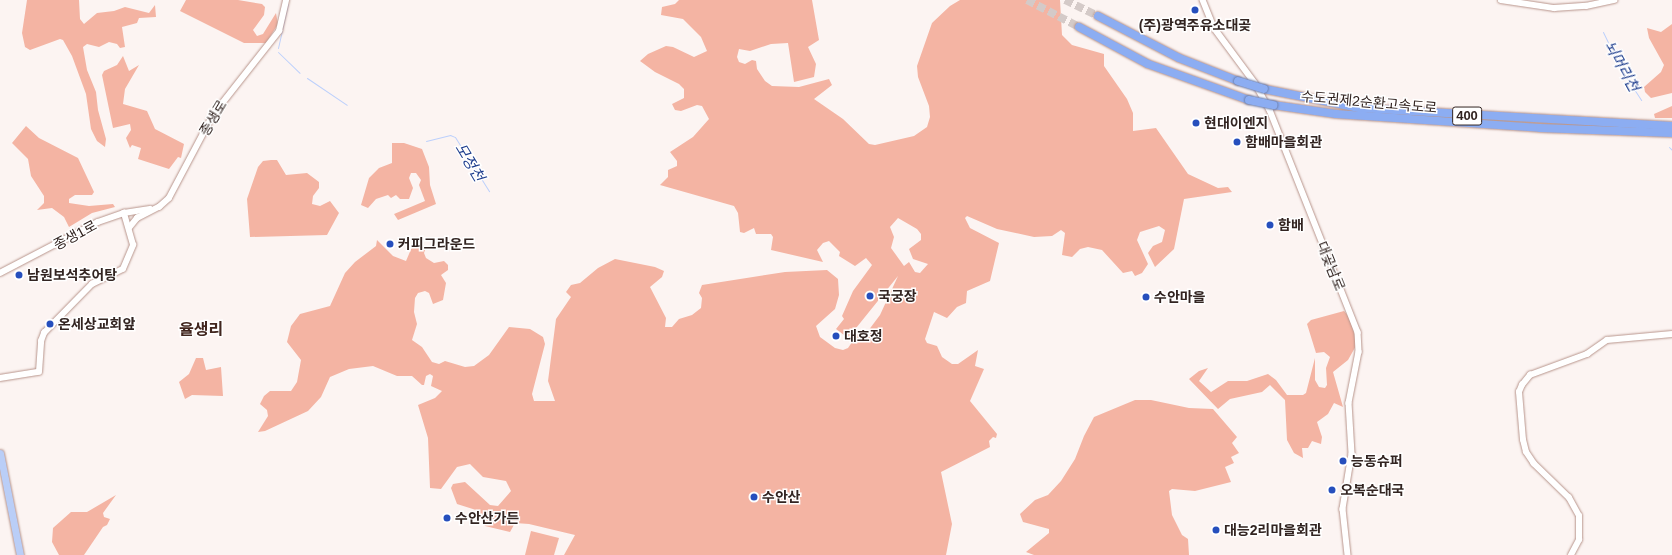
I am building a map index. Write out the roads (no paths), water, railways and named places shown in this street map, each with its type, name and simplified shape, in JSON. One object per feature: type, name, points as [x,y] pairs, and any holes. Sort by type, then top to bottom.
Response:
[{"type":"highway","name":"수도권제2순환고속도로","points":[[1098,16],[1179,58],[1238,81],[1318,102],[1374,109],[1672,126]]},
{"type":"highway","name":"수도권제2순환고속도로","points":[[1079,27],[1148,64],[1249,100],[1273,105],[1336,114],[1532,128],[1672,133]]},
{"type":"main road","points":[[0,453],[20,555]]},
{"type":"main road","points":[[0,478],[16,555]]},
{"type":"street","name":"종생로","points":[[129,228],[137,218],[169,198],[220,103],[276,36],[281,25],[286,0]]},
{"type":"street","name":"대곶남로","points":[[1203,0],[1215,29],[1255,83],[1270,110],[1358,332],[1359,352],[1349,403],[1352,454],[1343,509],[1348,555]]},
{"type":"street","points":[[1501,0],[1554,8],[1586,6],[1614,0]]},
{"type":"street","name":"종생1로","points":[[0,273],[98,222],[124,213],[155,208]]},
{"type":"street","points":[[0,378],[39,372],[41,341],[44,333],[92,284],[118,273],[128,263],[133,245],[124,213]]},
{"type":"street","points":[[1571,555],[1579,540],[1579,516],[1569,498],[1534,464],[1526,452],[1523,440],[1519,392],[1522,385],[1530,375],[1587,354],[1606,340],[1672,334]]},
{"type":"waterway","name":"모정천","points":[[278,48],[288,4]]},
{"type":"waterway","name":"뇌머리천","points":[[1603,32],[1621,69],[1641,100]]},
{"type":"waterway","name":"모정천","points":[[278,52],[300,73]]},
{"type":"waterway","name":"모정천","points":[[307,78],[347,105]]},
{"type":"waterway","name":"모정천","points":[[426,141],[450,135],[455,137],[489,191]]},
{"type":"waterway","name":"뇌머리천","points":[[1669,147],[1672,150]]},
{"type":"tunnel","points":[[1027,0],[1079,27]]},
{"type":"tunnel","points":[[1065,0],[1098,16]]},
{"type":"place","name":"(주)광역주유소대곶","points":[[1195,10]]},
{"type":"place","name":"현대이엔지","points":[[1196,123]]},
{"type":"place","name":"함배마을회관","points":[[1237,142]]},
{"type":"place","name":"함배","points":[[1270,225]]},
{"type":"place","name":"커피그라운드","points":[[390,244]]},
{"type":"place","name":"남원보석추어탕","points":[[19,275]]},
{"type":"place","name":"국궁장","points":[[870,296]]},
{"type":"place","name":"수안마을","points":[[1146,297]]},
{"type":"place","name":"온세상교회앞","points":[[50,324]]},
{"type":"place","name":"대호정","points":[[836,336]]},
{"type":"place","name":"능동슈퍼","points":[[1343,461]]},
{"type":"place","name":"오복순대국","points":[[1332,490]]},
{"type":"place","name":"수안산","points":[[754,497]]},
{"type":"place","name":"수안산가든","points":[[447,518]]},
{"type":"place","name":"대능2리마을회관","points":[[1216,530]]},
{"type":"district","name":"율생리","points":[[201,330]]}]
